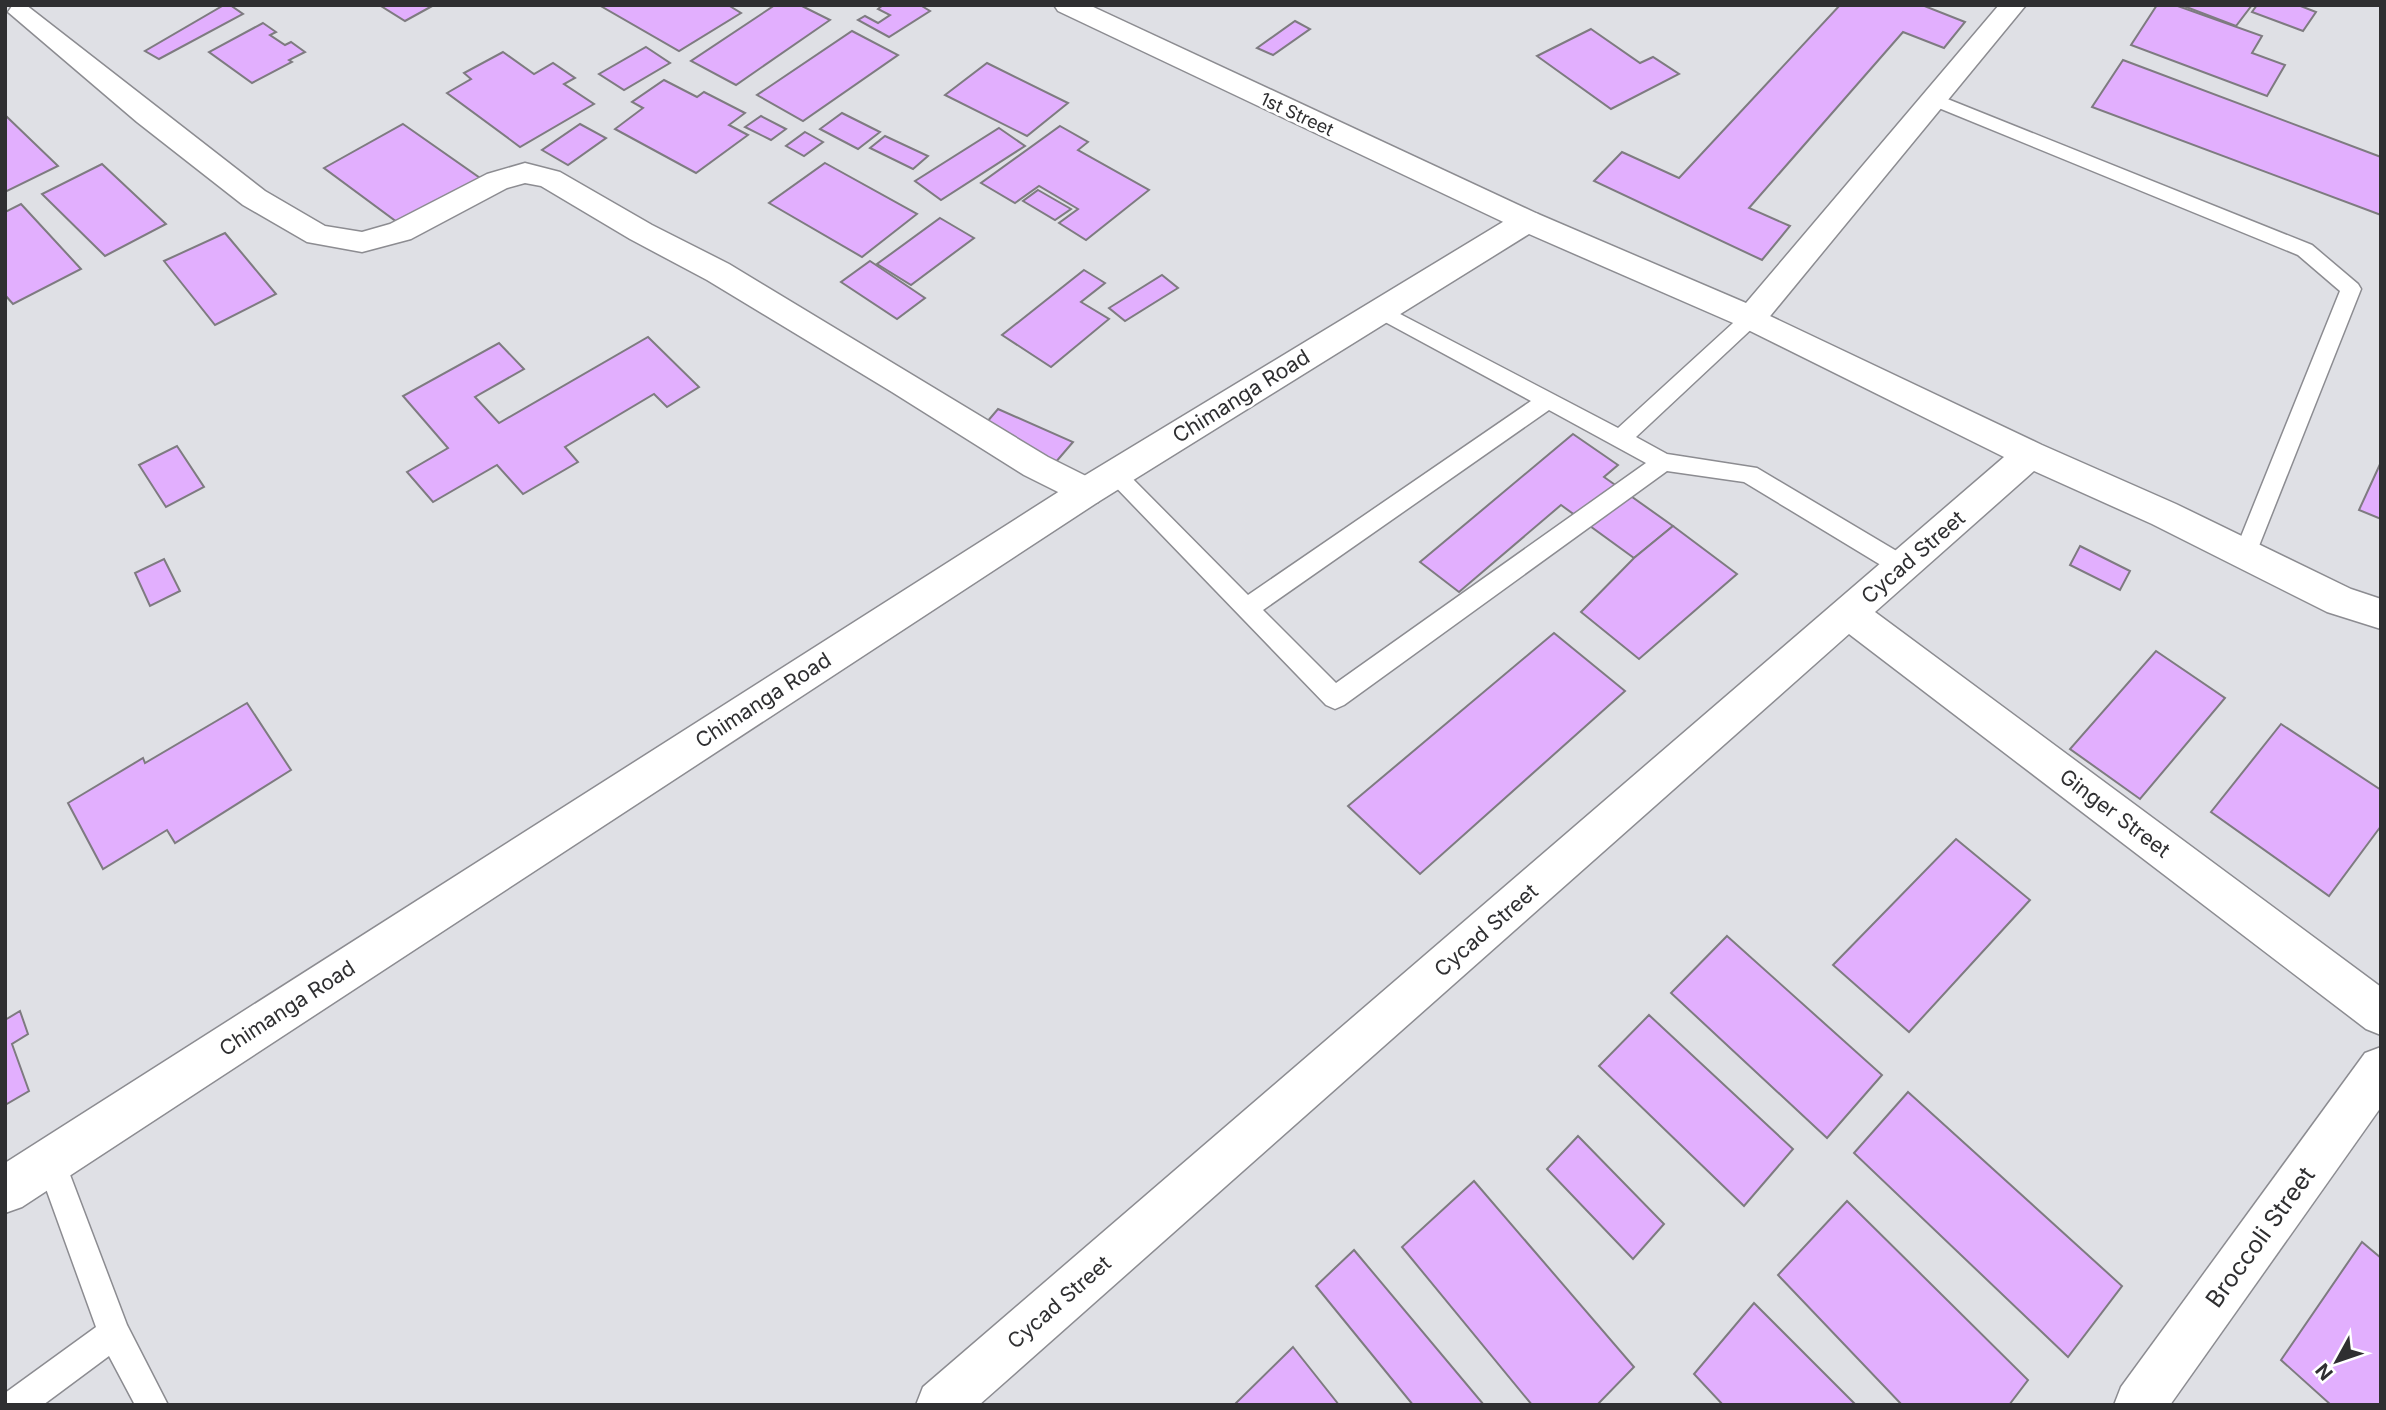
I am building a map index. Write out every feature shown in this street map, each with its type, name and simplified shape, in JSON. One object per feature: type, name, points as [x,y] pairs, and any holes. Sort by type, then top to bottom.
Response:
[{"type":"street","name":"1st Street","points":[[1067,5],[1527,221],[1751,318],[2340,601],[2381,614]]},
{"type":"street","points":[[1751,318],[2013,5]]},
{"type":"street","points":[[21,12],[147,116],[254,198],[318,235],[362,242],[400,232],[497,181],[525,173],[550,179],[640,232],[718,272],[904,383],[1036,466],[1100,483]]},
{"type":"street","name":"Chimanga Road","points":[[5,1190],[1100,483],[1527,221]]},
{"type":"street","name":"Cycad Street","points":[[941,1405],[2030,454]]},
{"type":"street","name":"Ginger Street","points":[[1849,613],[2379,1010]]},
{"type":"street","name":"Broccoli Street","points":[[2139,1405],[2381,1069]]},
{"type":"lane","points":[[1935,100],[2305,250],[2351,289],[2245,554]]},
{"type":"lane","points":[[1381,310],[1663,462],[1749,474],[1902,566]]},
{"type":"lane","points":[[1620,439],[1751,318]]},
{"type":"lane","points":[[1247,609],[1548,400]]},
{"type":"lane","points":[[1100,483],[1247,609],[1335,698],[1663,462]]},
{"type":"lane","points":[[51,1161],[114,1333],[152,1405]]},
{"type":"lane","points":[[16,1405],[114,1333]]},
{"type":"building","points":[[224,5],[230,5],[243,14],[159,59],[145,51]]},
{"type":"building","points":[[382,5],[434,5],[405,21]]},
{"type":"building","points":[[599,5],[728,5],[741,13],[679,51]]},
{"type":"building","points":[[775,5],[800,5],[830,20],[736,85],[691,61]]},
{"type":"building","points":[[883,5],[920,5],[930,11],[889,37],[858,20],[865,16],[878,23],[890,15],[878,9]]},
{"type":"building","points":[[1840,5],[1922,5],[1965,22],[1944,48],[1903,32],[1749,208],[1790,226],[1762,260],[1594,181],[1622,152],[1679,178]]},
{"type":"building","points":[[2157,5],[2175,5],[2262,36],[2252,53],[2285,65],[2267,96],[2131,45]]},
{"type":"building","points":[[2181,5],[2252,5],[2236,26]]},
{"type":"building","points":[[2257,5],[2298,5],[2316,12],[2303,31],[2252,12]]},
{"type":"building","points":[[1295,21],[1310,29],[1273,55],[1257,48]]},
{"type":"building","points":[[263,23],[276,32],[270,35],[285,45],[291,42],[305,52],[252,83],[209,52]]},
{"type":"building","points":[[1591,29],[1640,63],[1653,57],[1679,74],[1611,109],[1537,56]]},
{"type":"building","points":[[852,31],[898,55],[803,121],[757,95]]},
{"type":"building","points":[[646,47],[670,63],[624,90],[599,74]]},
{"type":"building","points":[[503,52],[534,74],[553,63],[575,78],[564,84],[594,104],[520,147],[447,93],[471,79],[464,73]]},
{"type":"building","points":[[2123,60],[2381,157],[2381,215],[2092,107]]},
{"type":"building","points":[[987,63],[1068,103],[1027,136],[945,95]]},
{"type":"building","points":[[664,80],[697,97],[704,92],[745,113],[729,125],[748,135],[696,173],[615,129],[643,108],[632,102]]},
{"type":"building","points":[[842,113],[880,132],[858,149],[820,129]]},
{"type":"building","points":[[5,115],[58,166],[5,192]]},
{"type":"building","points":[[761,116],[786,129],[771,140],[745,127]]},
{"type":"building","points":[[403,124],[480,178],[401,225],[324,168]]},
{"type":"building","points":[[580,124],[606,138],[568,165],[542,150]]},
{"type":"building","points":[[1060,126],[1088,142],[1078,150],[1149,190],[1086,240],[1059,223],[1078,209],[1039,186],[1015,203],[981,183]]},
{"type":"building","points":[[999,128],[1025,146],[941,200],[915,181]]},
{"type":"building","points":[[805,132],[823,142],[804,156],[786,146]]},
{"type":"building","points":[[885,136],[928,156],[913,169],[870,148]]},
{"type":"building","points":[[825,163],[917,214],[862,257],[769,203]]},
{"type":"building","points":[[102,164],[166,224],[105,256],[42,194]]},
{"type":"building","points":[[1038,190],[1071,209],[1055,220],[1023,201]]},
{"type":"building","points":[[21,204],[81,269],[13,304],[5,295],[5,212]]},
{"type":"building","points":[[940,218],[974,238],[911,285],[877,264]]},
{"type":"building","points":[[225,233],[276,294],[215,325],[164,261]]},
{"type":"building","points":[[870,261],[925,298],[897,319],[841,282]]},
{"type":"building","points":[[1084,270],[1105,283],[1081,302],[1109,319],[1051,367],[1002,335]]},
{"type":"building","points":[[1162,275],[1178,288],[1125,321],[1109,308]]},
{"type":"building","points":[[648,337],[699,387],[667,407],[654,394],[565,447],[578,462],[523,494],[497,465],[433,502],[407,472],[448,448],[403,396],[499,343],[524,369],[475,397],[499,423]]},
{"type":"building","points":[[998,409],[1073,442],[1055,463],[981,429]]},
{"type":"building","points":[[1573,434],[1618,465],[1604,477],[1673,526],[1634,558],[1561,505],[1459,592],[1420,562]]},
{"type":"building","points":[[177,446],[204,487],[166,507],[139,465]]},
{"type":"building","points":[[2381,462],[2381,519],[2359,510]]},
{"type":"building","points":[[1673,526],[1737,574],[1639,659],[1581,612],[1634,558]]},
{"type":"building","points":[[2080,546],[2130,571],[2120,590],[2070,565]]},
{"type":"building","points":[[164,559],[180,591],[150,606],[135,573]]},
{"type":"building","points":[[1554,633],[1625,691],[1420,874],[1348,806]]},
{"type":"building","points":[[2156,651],[2225,698],[2140,799],[2070,749]]},
{"type":"building","points":[[247,703],[291,770],[175,843],[167,830],[103,869],[68,803],[143,758],[145,763]]},
{"type":"building","points":[[2281,724],[2381,790],[2381,826],[2329,896],[2211,812]]},
{"type":"building","points":[[1956,839],[2030,900],[1909,1032],[1833,965]]},
{"type":"building","points":[[1727,936],[1882,1075],[1827,1138],[1671,993]]},
{"type":"building","points":[[20,1011],[28,1034],[12,1044],[29,1091],[5,1105],[5,1020]]},
{"type":"building","points":[[1649,1015],[1793,1149],[1744,1206],[1599,1066]]},
{"type":"building","points":[[1908,1092],[2122,1286],[2068,1357],[1854,1153]]},
{"type":"building","points":[[1578,1136],[1664,1224],[1633,1259],[1547,1169]]},
{"type":"building","points":[[1474,1181],[1634,1367],[1597,1405],[1532,1405],[1402,1247]]},
{"type":"building","points":[[1847,1201],[2028,1380],[2009,1405],[1902,1405],[1778,1275]]},
{"type":"building","points":[[2362,1242],[2381,1258],[2381,1405],[2331,1405],[2281,1360]]},
{"type":"building","points":[[1354,1250],[1484,1405],[1413,1405],[1316,1286]]},
{"type":"building","points":[[1754,1303],[1856,1405],[1723,1405],[1694,1374]]},
{"type":"building","points":[[1293,1347],[1339,1405],[1234,1405]]}]
